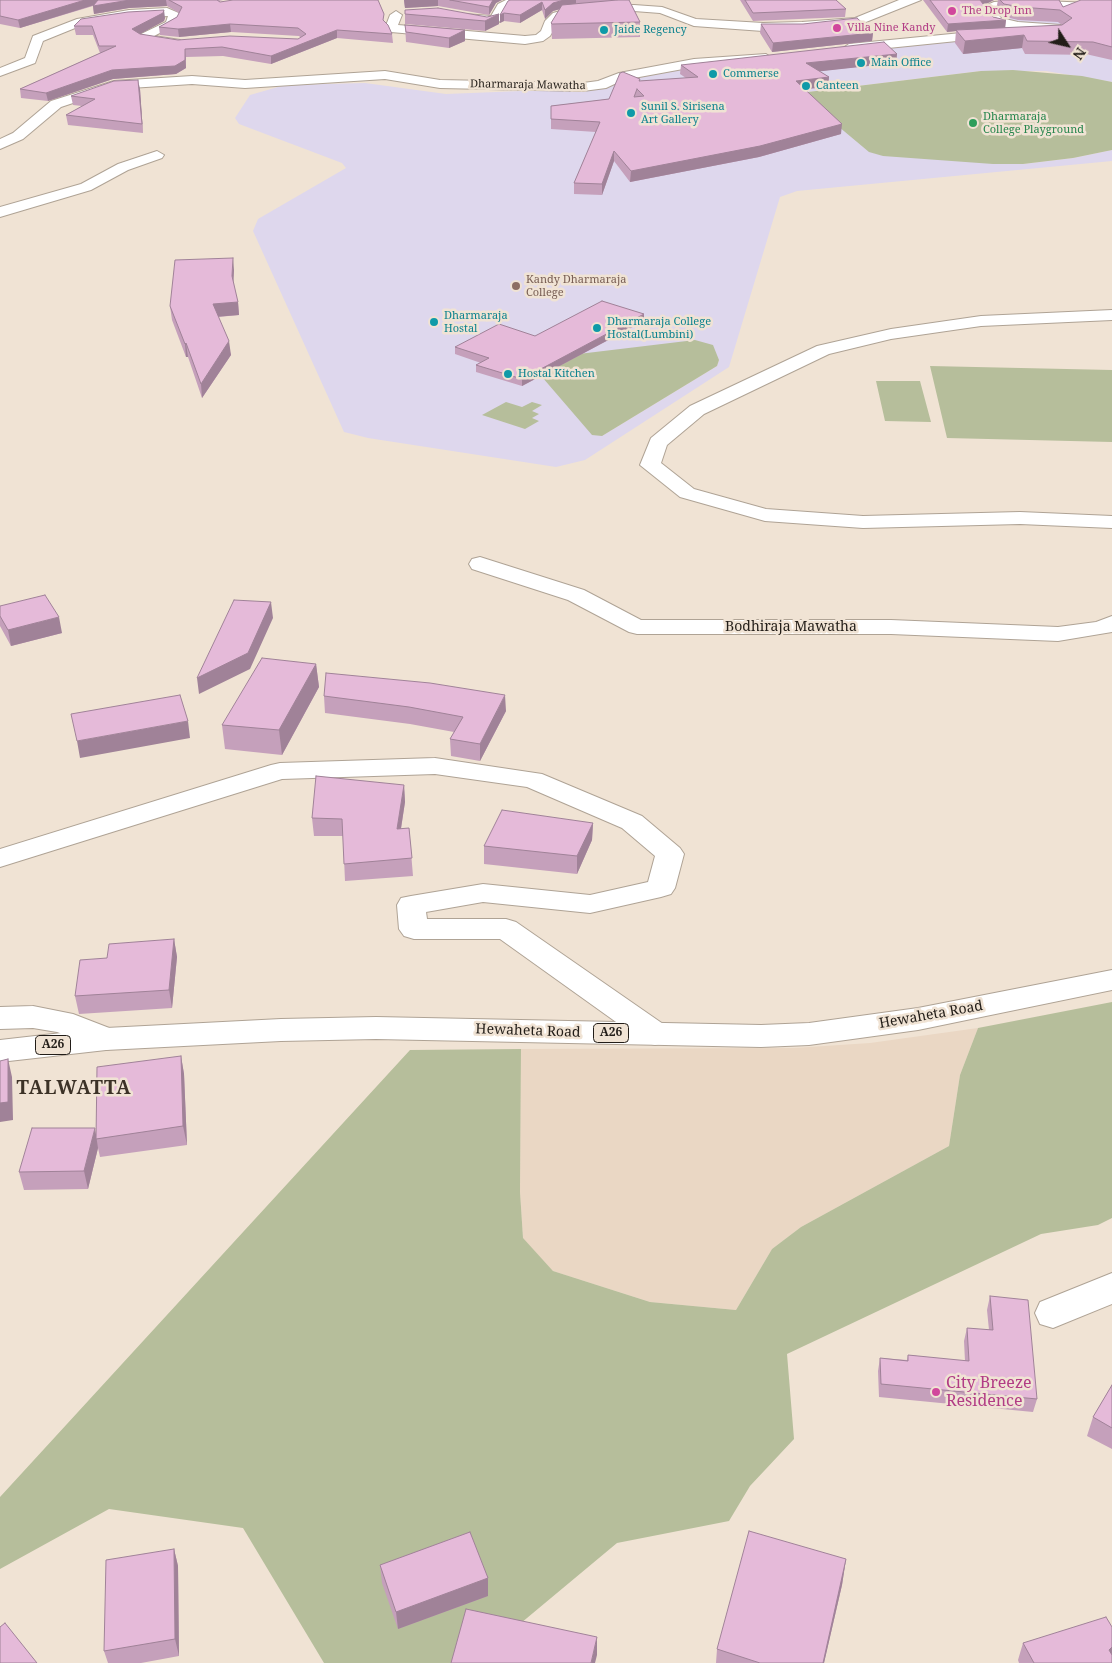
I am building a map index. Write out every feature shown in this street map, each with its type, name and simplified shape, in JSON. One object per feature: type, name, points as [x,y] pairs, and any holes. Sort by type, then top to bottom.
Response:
[{"type":"main road","points":[[452,14],[488,21],[495,19],[502,6],[515,0]]},
{"type":"main road","points":[[394,11],[391,28],[517,40],[539,38],[546,33],[557,15],[576,11],[615,8],[662,10],[688,21],[763,27],[836,24],[857,21],[896,4],[915,0]]},
{"type":"main road","points":[[983,0],[1112,7]]},
{"type":"main road","points":[[840,50],[972,35],[1060,32],[1062,31],[1057,28],[1018,26],[997,21],[986,8],[994,5],[1057,5]]},
{"type":"main road","points":[[0,72],[31,60],[37,39],[77,23],[129,14],[167,12],[175,14],[171,24],[141,37],[190,43]]},
{"type":"main road","name":"Dharmaraja Mawatha","points":[[0,145],[18,136],[56,104],[114,85],[192,80],[245,84],[385,75],[440,84],[523,84],[583,87],[601,85],[619,77],[694,63],[778,57]]},
{"type":"main road","points":[[0,212],[86,187],[123,167],[157,156]]},
{"type":"main road","points":[[1112,315],[981,321],[891,334],[823,350],[697,410],[658,442],[650,465],[687,493],[765,515],[863,522],[1020,518],[1112,522]]},
{"type":"main road","name":"Bodhiraja Mawatha","points":[[480,564],[576,595],[637,627],[891,628],[1058,634],[1101,628],[1112,622]]},
{"type":"main road","points":[[0,858],[280,771],[435,766],[533,780],[632,822],[670,854],[662,888],[590,904],[483,893],[411,905],[414,929],[506,929],[655,1034]]},
{"type":"main road","name":"Hewaheta Road","points":[[0,1051],[106,1039],[272,1030],[376,1028],[761,1036],[809,1034],[918,1019],[1112,980]]},
{"type":"main road","points":[[0,1018],[32,1017],[62,1022],[106,1039]]},
{"type":"main road","points":[[1054,1313],[1112,1288]]},
{"type":"shaded area","name":"Kandy Dharmaraja College","points":[[991,9],[1112,13],[1112,82],[1046,71],[981,71],[808,92],[802,95],[993,164],[1023,164],[1073,158],[1112,150],[1112,161],[797,191],[780,197],[729,367],[585,460],[556,467],[368,438],[344,432],[253,231],[258,219],[346,168],[342,163],[239,124],[235,118],[250,95],[285,85],[365,83],[446,94],[571,89],[707,63],[1064,25],[1003,21]],"holes":[[[719,360],[717,366],[602,436]]]},
{"type":"shaded area","points":[[978,1028],[960,1075],[949,1146],[801,1227],[772,1249],[736,1310],[650,1302],[553,1271],[523,1239],[520,1192],[521,1049],[794,1048],[870,1043]]},
{"type":"green space","name":"Dharmaraja College Playground","points":[[1013,70],[1082,76],[1112,82],[1112,150],[1073,158],[1023,164],[993,164],[883,156],[869,152],[802,96],[808,92],[981,71]]},
{"type":"green space","points":[[695,340],[713,345],[719,360],[717,366],[602,436],[592,435],[530,363],[537,359]]},
{"type":"green space","points":[[930,366],[1112,370],[1112,442],[947,438]]},
{"type":"green space","points":[[876,381],[920,381],[931,422],[885,421]]},
{"type":"green space","points":[[506,402],[522,407],[532,402],[542,405],[532,411],[539,414],[532,418],[539,421],[525,429],[482,415]]},
{"type":"green space","points":[[1112,1002],[1112,1218],[1098,1225],[1041,1234],[787,1354],[794,1439],[750,1486],[729,1521],[617,1543],[503,1638],[484,1663],[324,1663],[243,1528],[109,1509],[0,1569],[0,1497],[410,1050],[521,1049],[520,1192],[523,1238],[553,1271],[650,1302],[736,1310],[772,1249],[801,1227],[949,1146],[960,1075],[978,1028]]},
{"type":"building","points":[[0,0],[85,0],[18,20],[0,16]]},
{"type":"building","points":[[98,0],[130,0],[93,6]]},
{"type":"building","points":[[169,0],[217,0],[220,2],[233,0],[378,0],[384,14],[383,20],[388,25],[392,34],[337,30],[271,56],[222,47],[185,49],[185,60],[175,66],[112,70],[46,93],[20,89],[116,46],[99,46],[92,26],[74,26],[81,19],[128,12],[164,10],[163,13],[132,29],[140,34],[178,40],[230,36],[298,39],[306,34],[298,28],[230,24],[178,29],[159,27],[177,17],[182,7]]},
{"type":"building","points":[[450,0],[493,0],[489,7]]},
{"type":"building","points":[[510,0],[564,0],[553,3],[545,10],[542,2],[520,15],[504,13],[500,15]]},
{"type":"building","points":[[629,0],[640,22],[551,23],[562,5]]},
{"type":"building","points":[[745,0],[836,0],[846,9],[753,13]]},
{"type":"building","points":[[930,0],[980,0],[993,17],[1006,20],[948,24]]},
{"type":"building","points":[[1000,0],[1059,0],[1063,7],[1081,0],[1112,0],[1112,47],[1093,42],[1027,41],[1024,35],[965,41],[956,30],[1062,25],[1072,18],[1060,10],[1020,7],[1004,4]]},
{"type":"building","points":[[438,8],[487,17],[499,14],[485,21],[405,14],[405,10]]},
{"type":"building","points":[[857,18],[873,33],[773,43],[761,24],[803,24]]},
{"type":"building","points":[[405,25],[465,30],[449,38],[406,32]]},
{"type":"building","points":[[884,42],[897,54],[806,63],[829,77],[796,81],[842,124],[760,146],[631,171],[614,151],[602,184],[574,183],[600,122],[551,119],[551,106],[609,99],[620,73],[623,72],[640,79],[639,81],[698,77],[681,65]],"holes":[[[637,89],[644,96],[634,97]]]},
{"type":"building","points":[[138,80],[142,124],[66,115],[95,99],[71,96],[114,81]]},
{"type":"building","points":[[233,258],[232,276],[238,302],[213,304],[229,341],[201,384],[170,306],[175,260]]},
{"type":"building","points":[[602,301],[644,314],[522,379],[476,365],[489,358],[455,347],[499,324],[535,336]]},
{"type":"building","points":[[45,595],[59,617],[8,630],[0,616],[0,606]]},
{"type":"building","points":[[234,600],[271,602],[248,653],[197,678]]},
{"type":"building","points":[[262,658],[316,664],[279,730],[222,725]]},
{"type":"building","points":[[326,673],[430,683],[505,695],[480,744],[450,739],[463,717],[409,707],[324,696]]},
{"type":"building","points":[[180,695],[188,721],[77,741],[71,714]]},
{"type":"building","points":[[316,776],[404,785],[397,829],[409,828],[412,858],[344,864],[342,819],[312,818]]},
{"type":"building","points":[[502,810],[593,823],[577,856],[484,846]]},
{"type":"building","points":[[174,939],[169,990],[75,996],[80,960],[107,958],[109,944]]},
{"type":"building","points":[[181,1056],[183,1126],[96,1139],[97,1067]]},
{"type":"building","points":[[8,1059],[8,1102],[0,1103],[0,1061]]},
{"type":"building","points":[[32,1128],[95,1128],[84,1171],[19,1172]]},
{"type":"building","points":[[990,1296],[1028,1300],[1037,1399],[881,1384],[880,1358],[908,1361],[908,1355],[969,1361],[967,1328],[993,1330]]},
{"type":"building","points":[[1112,1385],[1112,1428],[1093,1417]]},
{"type":"building","points":[[749,1531],[846,1559],[823,1663],[760,1663],[717,1649]]},
{"type":"building","points":[[470,1532],[488,1578],[396,1612],[380,1565]]},
{"type":"building","points":[[174,1549],[175,1639],[104,1651],[106,1560]]},
{"type":"building","points":[[466,1609],[597,1637],[591,1663],[451,1663]]},
{"type":"building","points":[[1106,1617],[1112,1627],[1112,1647],[1109,1650],[1112,1655],[1112,1663],[1034,1663],[1023,1643]]},
{"type":"building","points":[[5,1623],[37,1663],[0,1663],[0,1627]]},
{"type":"place","name":"The Drop Inn","points":[[952,11]]},
{"type":"place","name":"Villa Nine Kandy","points":[[837,28]]},
{"type":"place","name":"Jaide Regency","points":[[604,30]]},
{"type":"place","name":"Main Office","points":[[861,63]]},
{"type":"place","name":"Commerse","points":[[713,74]]},
{"type":"place","name":"Canteen","points":[[806,86]]},
{"type":"place","name":"Sunil S. Sirisena Art Gallery","points":[[631,113]]},
{"type":"place","name":"Dharmaraja College Playground","points":[[973,123]]},
{"type":"place","name":"Kandy Dharmaraja College","points":[[516,286]]},
{"type":"place","name":"Dharmaraja Hostal","points":[[434,322]]},
{"type":"place","name":"Dharmaraja College Hostal(Lumbini)","points":[[597,328]]},
{"type":"place","name":"Hostal Kitchen","points":[[508,374]]},
{"type":"place","name":"City Breeze Residence","points":[[936,1392]]},
{"type":"district","name":"TALWATTA","points":[[74,1089]]}]
